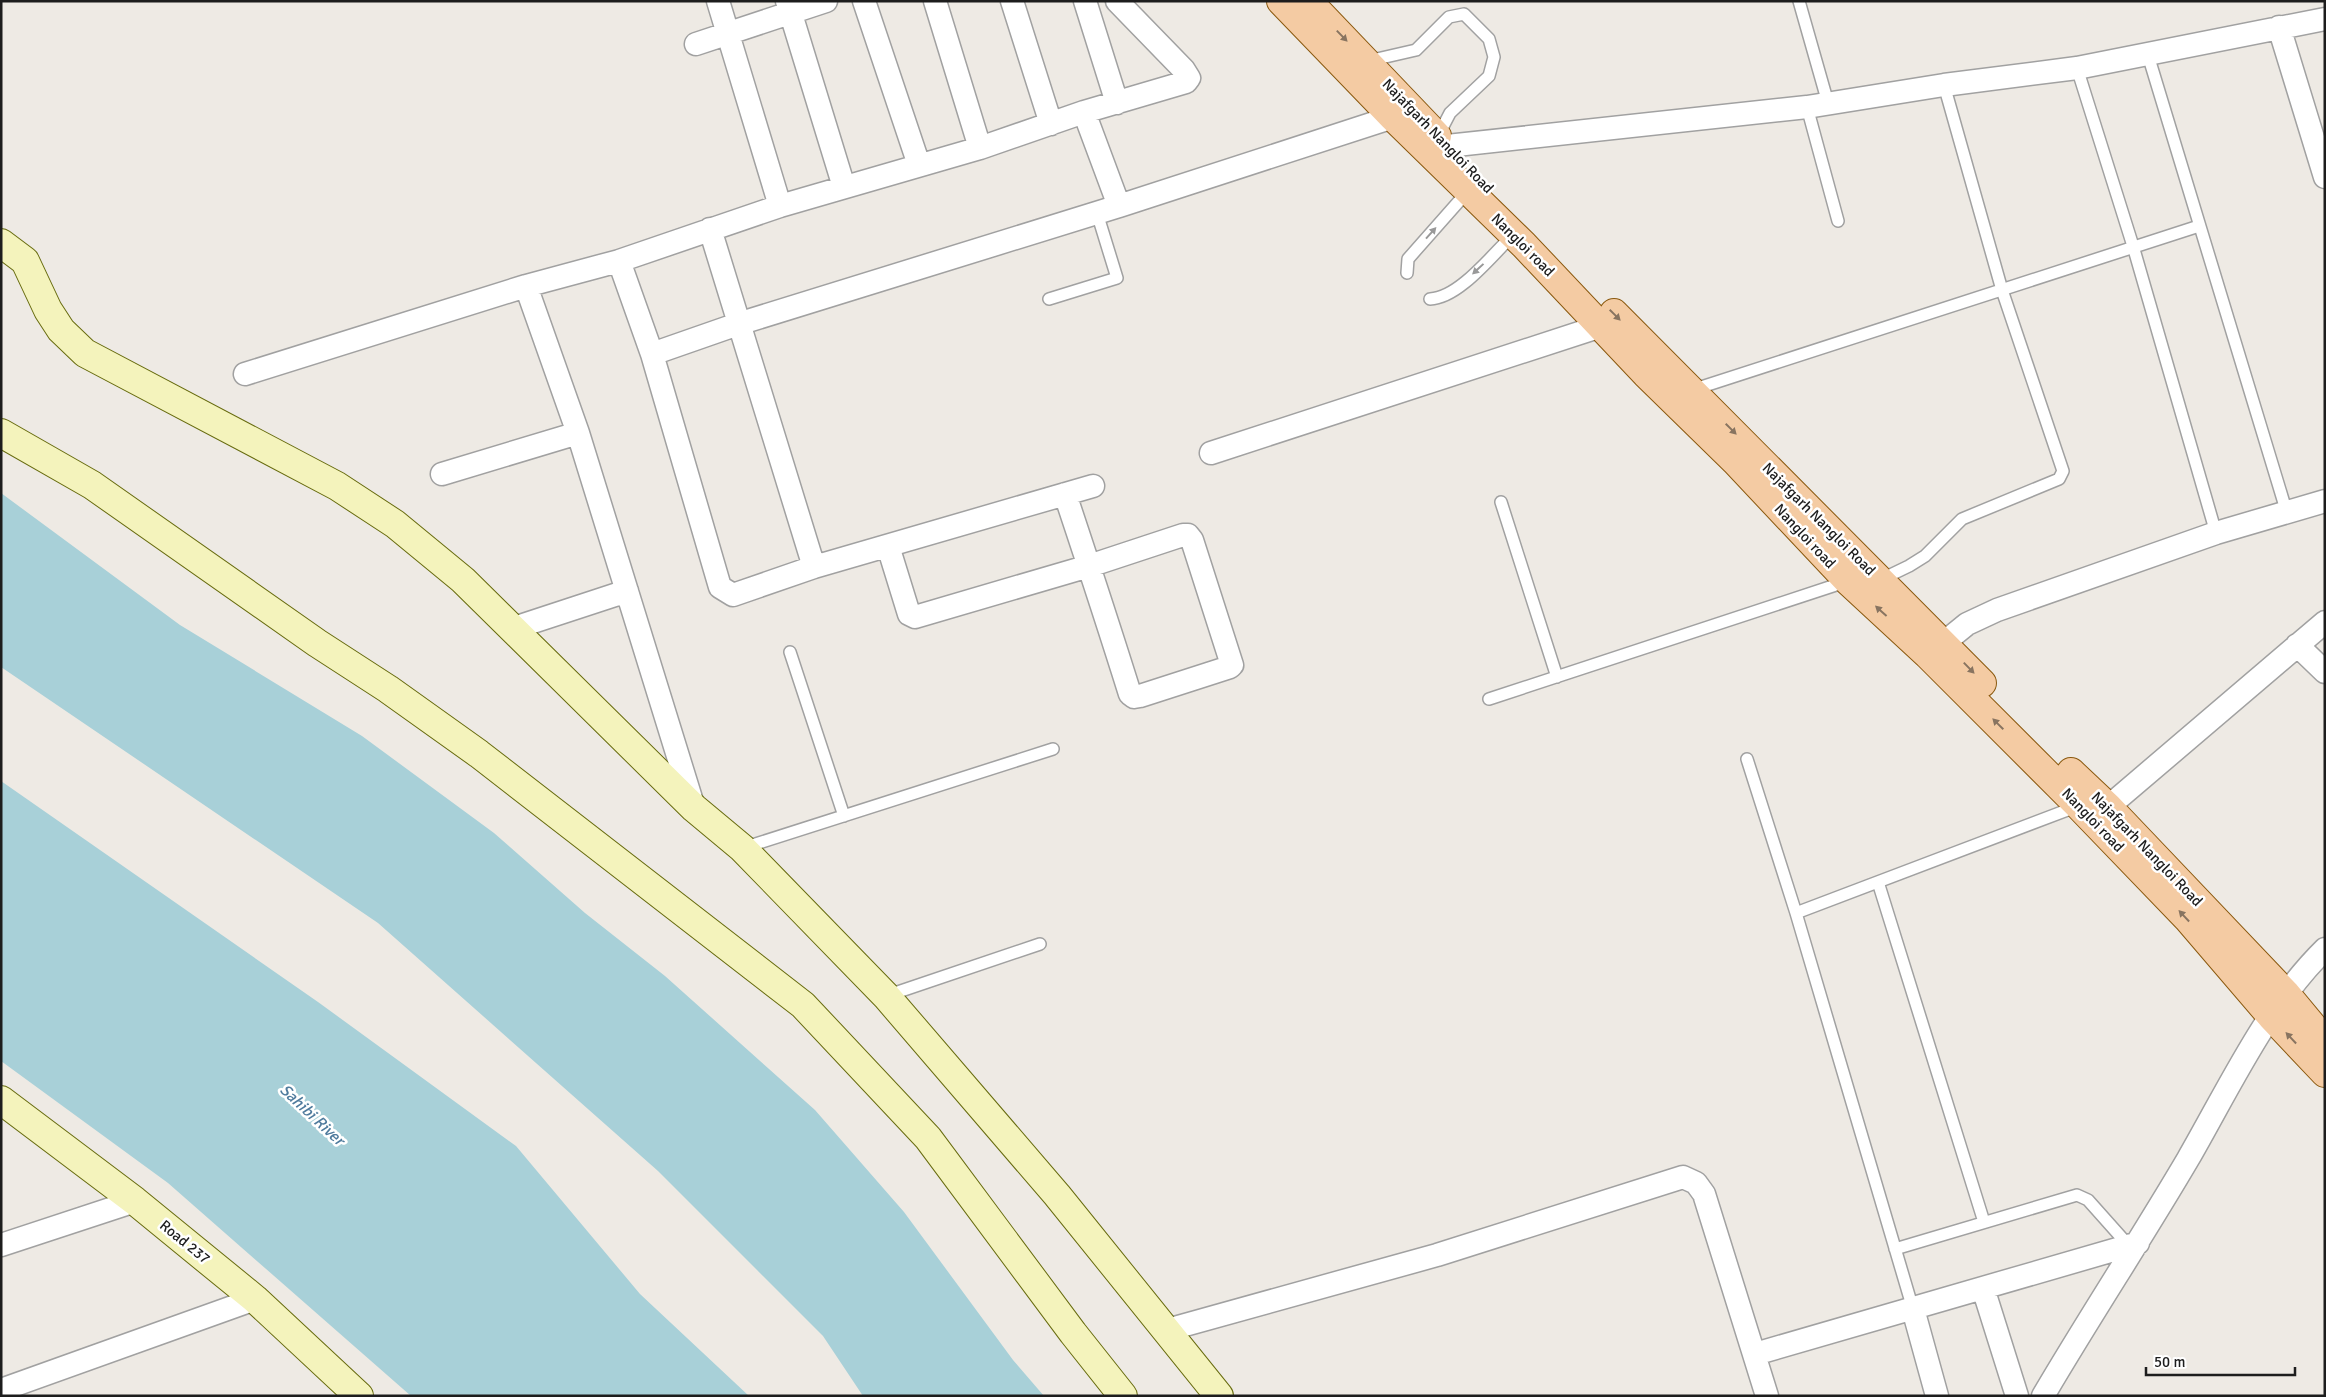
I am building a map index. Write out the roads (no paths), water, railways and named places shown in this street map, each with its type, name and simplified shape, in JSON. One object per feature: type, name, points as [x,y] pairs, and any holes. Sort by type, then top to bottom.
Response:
[{"type":"main road","name":"Nangloi road","points":[[1281,1],[1393,117],[1440,147],[1468,191],[1513,235],[1646,374],[1735,460],[1848,581],[1935,648],[2079,806],[2187,918],[2271,1016],[2325,1073]]},
{"type":"main road","name":"Najafgarh Nangloi Road","points":[[1308,1],[1366,61],[1440,147],[1692,390],[1880,580],[1935,648],[2108,807],[2286,994],[2325,1041]]},
{"type":"street","points":[[718,1],[780,206]]},
{"type":"street","points":[[696,44],[728,34],[789,7],[826,1]]},
{"type":"street","points":[[864,1],[919,165]]},
{"type":"street","points":[[935,1],[980,148]]},
{"type":"street","points":[[1012,1],[1051,124]]},
{"type":"street","points":[[1085,1],[1117,103]]},
{"type":"street","points":[[245,374],[526,286],[619,261],[780,206],[980,148],[1084,112],[1182,84],[1189,78],[1117,1]]},
{"type":"street","points":[[789,7],[844,187]]},
{"type":"street","points":[[1440,147],[1817,105],[1944,85],[2077,68],[2279,27],[2325,20]]},
{"type":"street","points":[[2279,27],[2325,177]]},
{"type":"street","points":[[1084,112],[1119,206]]},
{"type":"street","points":[[652,354],[738,324],[1097,213],[1393,117]]},
{"type":"street","points":[[710,229],[814,567]]},
{"type":"street","points":[[1,243],[26,261],[48,310],[61,330],[85,353],[337,486],[426,548],[463,580],[694,808],[742,848],[886,996],[1058,1194],[1219,1396]]},
{"type":"street","points":[[619,261],[652,354],[720,587],[734,596],[814,567],[1093,486]]},
{"type":"street","points":[[526,286],[578,433],[694,808]]},
{"type":"street","points":[[1212,453],[1600,326]]},
{"type":"street","points":[[1,433],[92,485],[301,632],[426,716],[479,754],[803,1005],[928,1138],[1073,1333],[1123,1396]]},
{"type":"street","points":[[442,474],[578,433]]},
{"type":"street","points":[[888,546],[910,614],[915,617],[1088,566],[1188,535],[1192,540],[1232,665],[1134,697],[1130,694],[1088,566],[1065,494]]},
{"type":"street","points":[[1935,648],[1967,624],[1998,610],[2216,533],[2325,501]]},
{"type":"street","points":[[512,629],[628,591]]},
{"type":"street","points":[[2108,807],[2325,622]]},
{"type":"street","points":[[2297,645],[2325,672]]},
{"type":"street","points":[[2043,1396],[2271,1016],[2286,994],[2325,950]]},
{"type":"street","name":"Road 237","points":[[1,1100],[134,1201],[255,1299],[359,1396]]},
{"type":"street","points":[[1167,1330],[1437,1255],[1683,1177],[1696,1183],[1704,1194],[1767,1396]]},
{"type":"street","points":[[1,1245],[134,1201]]},
{"type":"street","points":[[1755,1354],[2133,1245]]},
{"type":"street","points":[[1983,1288],[2017,1396]]},
{"type":"street","points":[[1,1390],[255,1299]]},
{"type":"street","points":[[1912,1309],[1937,1396]]},
{"type":"lane","points":[[1799,1],[1838,221]]},
{"type":"lane","points":[[1366,61],[1416,50],[1449,17],[1464,14],[1489,39],[1494,56],[1489,76],[1450,113],[1440,147]]},
{"type":"lane","points":[[2148,55],[2286,513]]},
{"type":"lane","points":[[2077,68],[2133,246],[2216,533]]},
{"type":"lane","points":[[1880,580],[1925,556],[1962,519],[2052,482],[2061,476],[2062,466],[2002,290],[1944,85]]},
{"type":"lane","points":[[1408,273],[1408,259],[1468,191]]},
{"type":"lane","points":[[1049,299],[1117,278],[1097,213]]},
{"type":"lane","points":[[1692,390],[1897,322],[2200,226]]},
{"type":"lane","points":[[1430,299],[1438,299],[1452,293],[1513,235]]},
{"type":"lane","points":[[1501,502],[1557,677]]},
{"type":"lane","points":[[1489,699],[1848,581]]},
{"type":"lane","points":[[790,652],[844,816]]},
{"type":"lane","points":[[742,848],[1053,748]]},
{"type":"lane","points":[[1747,759],[1796,914],[1912,1309]]},
{"type":"lane","points":[[1796,914],[2079,806]]},
{"type":"lane","points":[[1878,882],[1984,1222]]},
{"type":"lane","points":[[886,996],[1040,944]]},
{"type":"lane","points":[[1895,1249],[1984,1222],[2081,1196],[2088,1200],[2133,1245]]},
{"type":"water","points":[[1,493],[180,625],[362,736],[494,833],[585,913],[665,976],[815,1110],[904,1212],[1013,1360],[1044,1396],[863,1396],[823,1336],[658,1171],[378,923],[1,667]]},
{"type":"water","name":"Sahibi River","points":[[1,781],[318,1002],[516,1146],[640,1294],[749,1396],[411,1396],[168,1183],[1,1061]]}]
